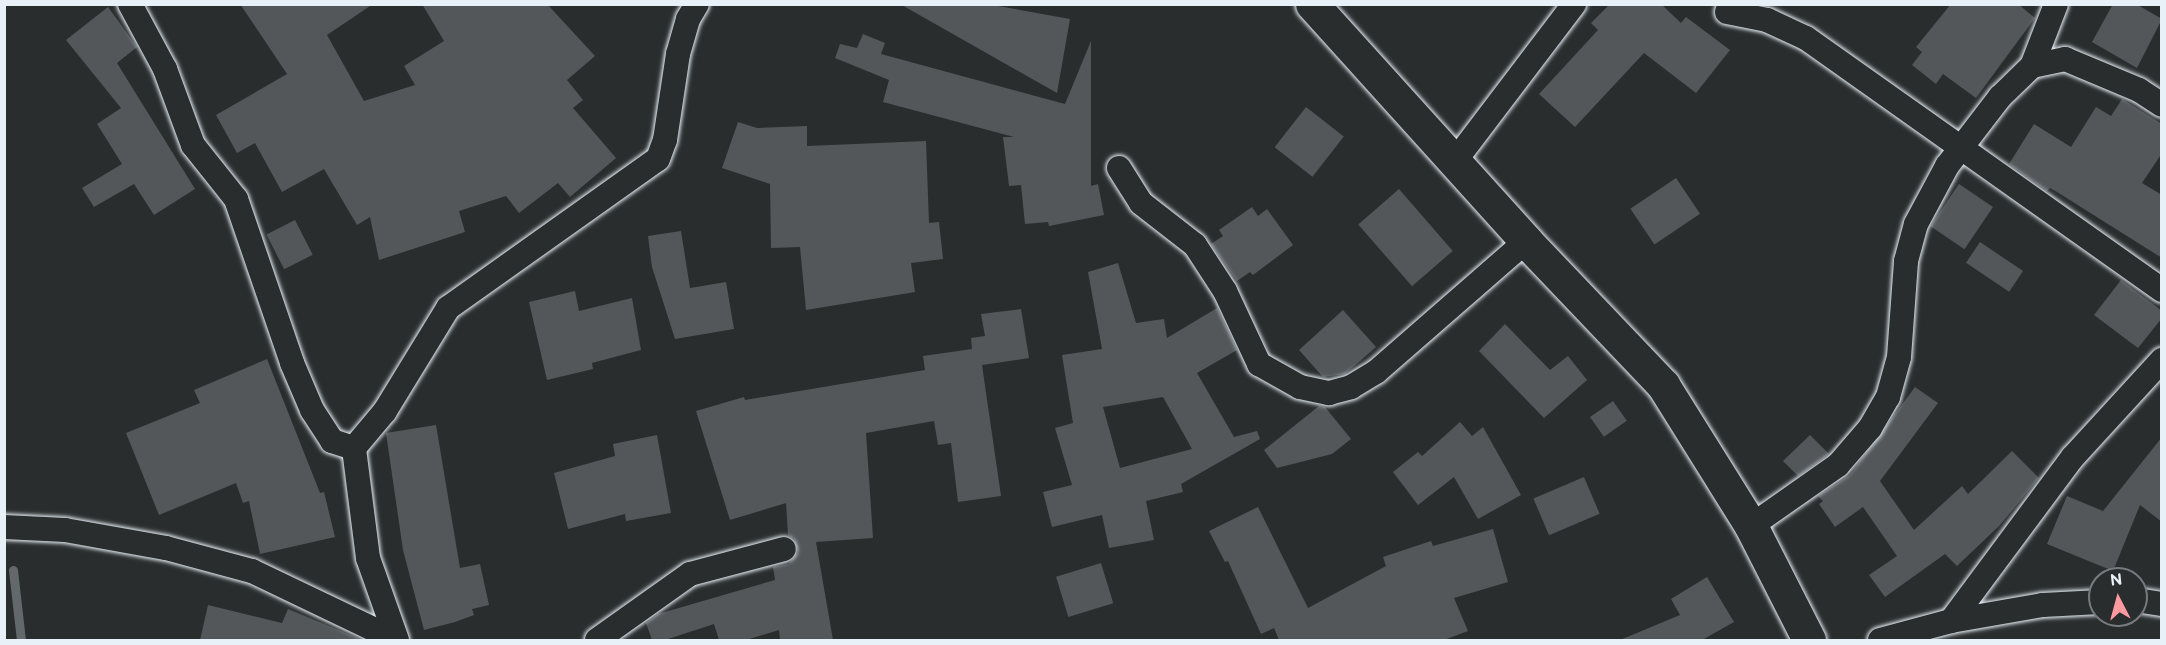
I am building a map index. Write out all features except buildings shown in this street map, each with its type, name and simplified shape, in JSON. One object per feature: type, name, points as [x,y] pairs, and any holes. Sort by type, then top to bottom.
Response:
[{"type":"main road","points":[[1312,4],[1526,241],[1663,385],[1751,526],[1809,640]]},
{"type":"street","points":[[130,4],[165,69],[192,145],[236,199],[292,363],[312,410],[332,441],[354,448]]},
{"type":"street","points":[[397,640],[368,558],[354,448],[385,411],[448,308],[658,159],[665,140],[678,54],[688,19],[698,4]]},
{"type":"street","points":[[1455,161],[1574,4]]},
{"type":"street","points":[[1751,526],[1838,465],[1870,428],[1888,397],[1899,357],[1906,261],[1916,224],[1961,149],[2000,97],[2032,66],[2056,4]]},
{"type":"street","points":[[1727,12],[1767,20],[1806,38],[2162,290]]},
{"type":"street","points":[[2032,66],[2065,59],[2139,90],[2162,105]]},
{"type":"street","points":[[1119,168],[1141,203],[1195,244],[1225,291],[1259,364],[1300,387],[1329,393],[1351,387],[1376,372],[1526,241]]},
{"type":"street","points":[[1951,621],[2073,457],[2162,360]]},
{"type":"street","points":[[4,527],[99,536],[166,548],[252,571],[397,640]]},
{"type":"street","points":[[597,640],[690,574],[784,549]]},
{"type":"street","points":[[1880,640],[1951,621],[2043,605],[2088,603]]},
{"type":"waterway","points":[[13,570],[21,640]]}]
